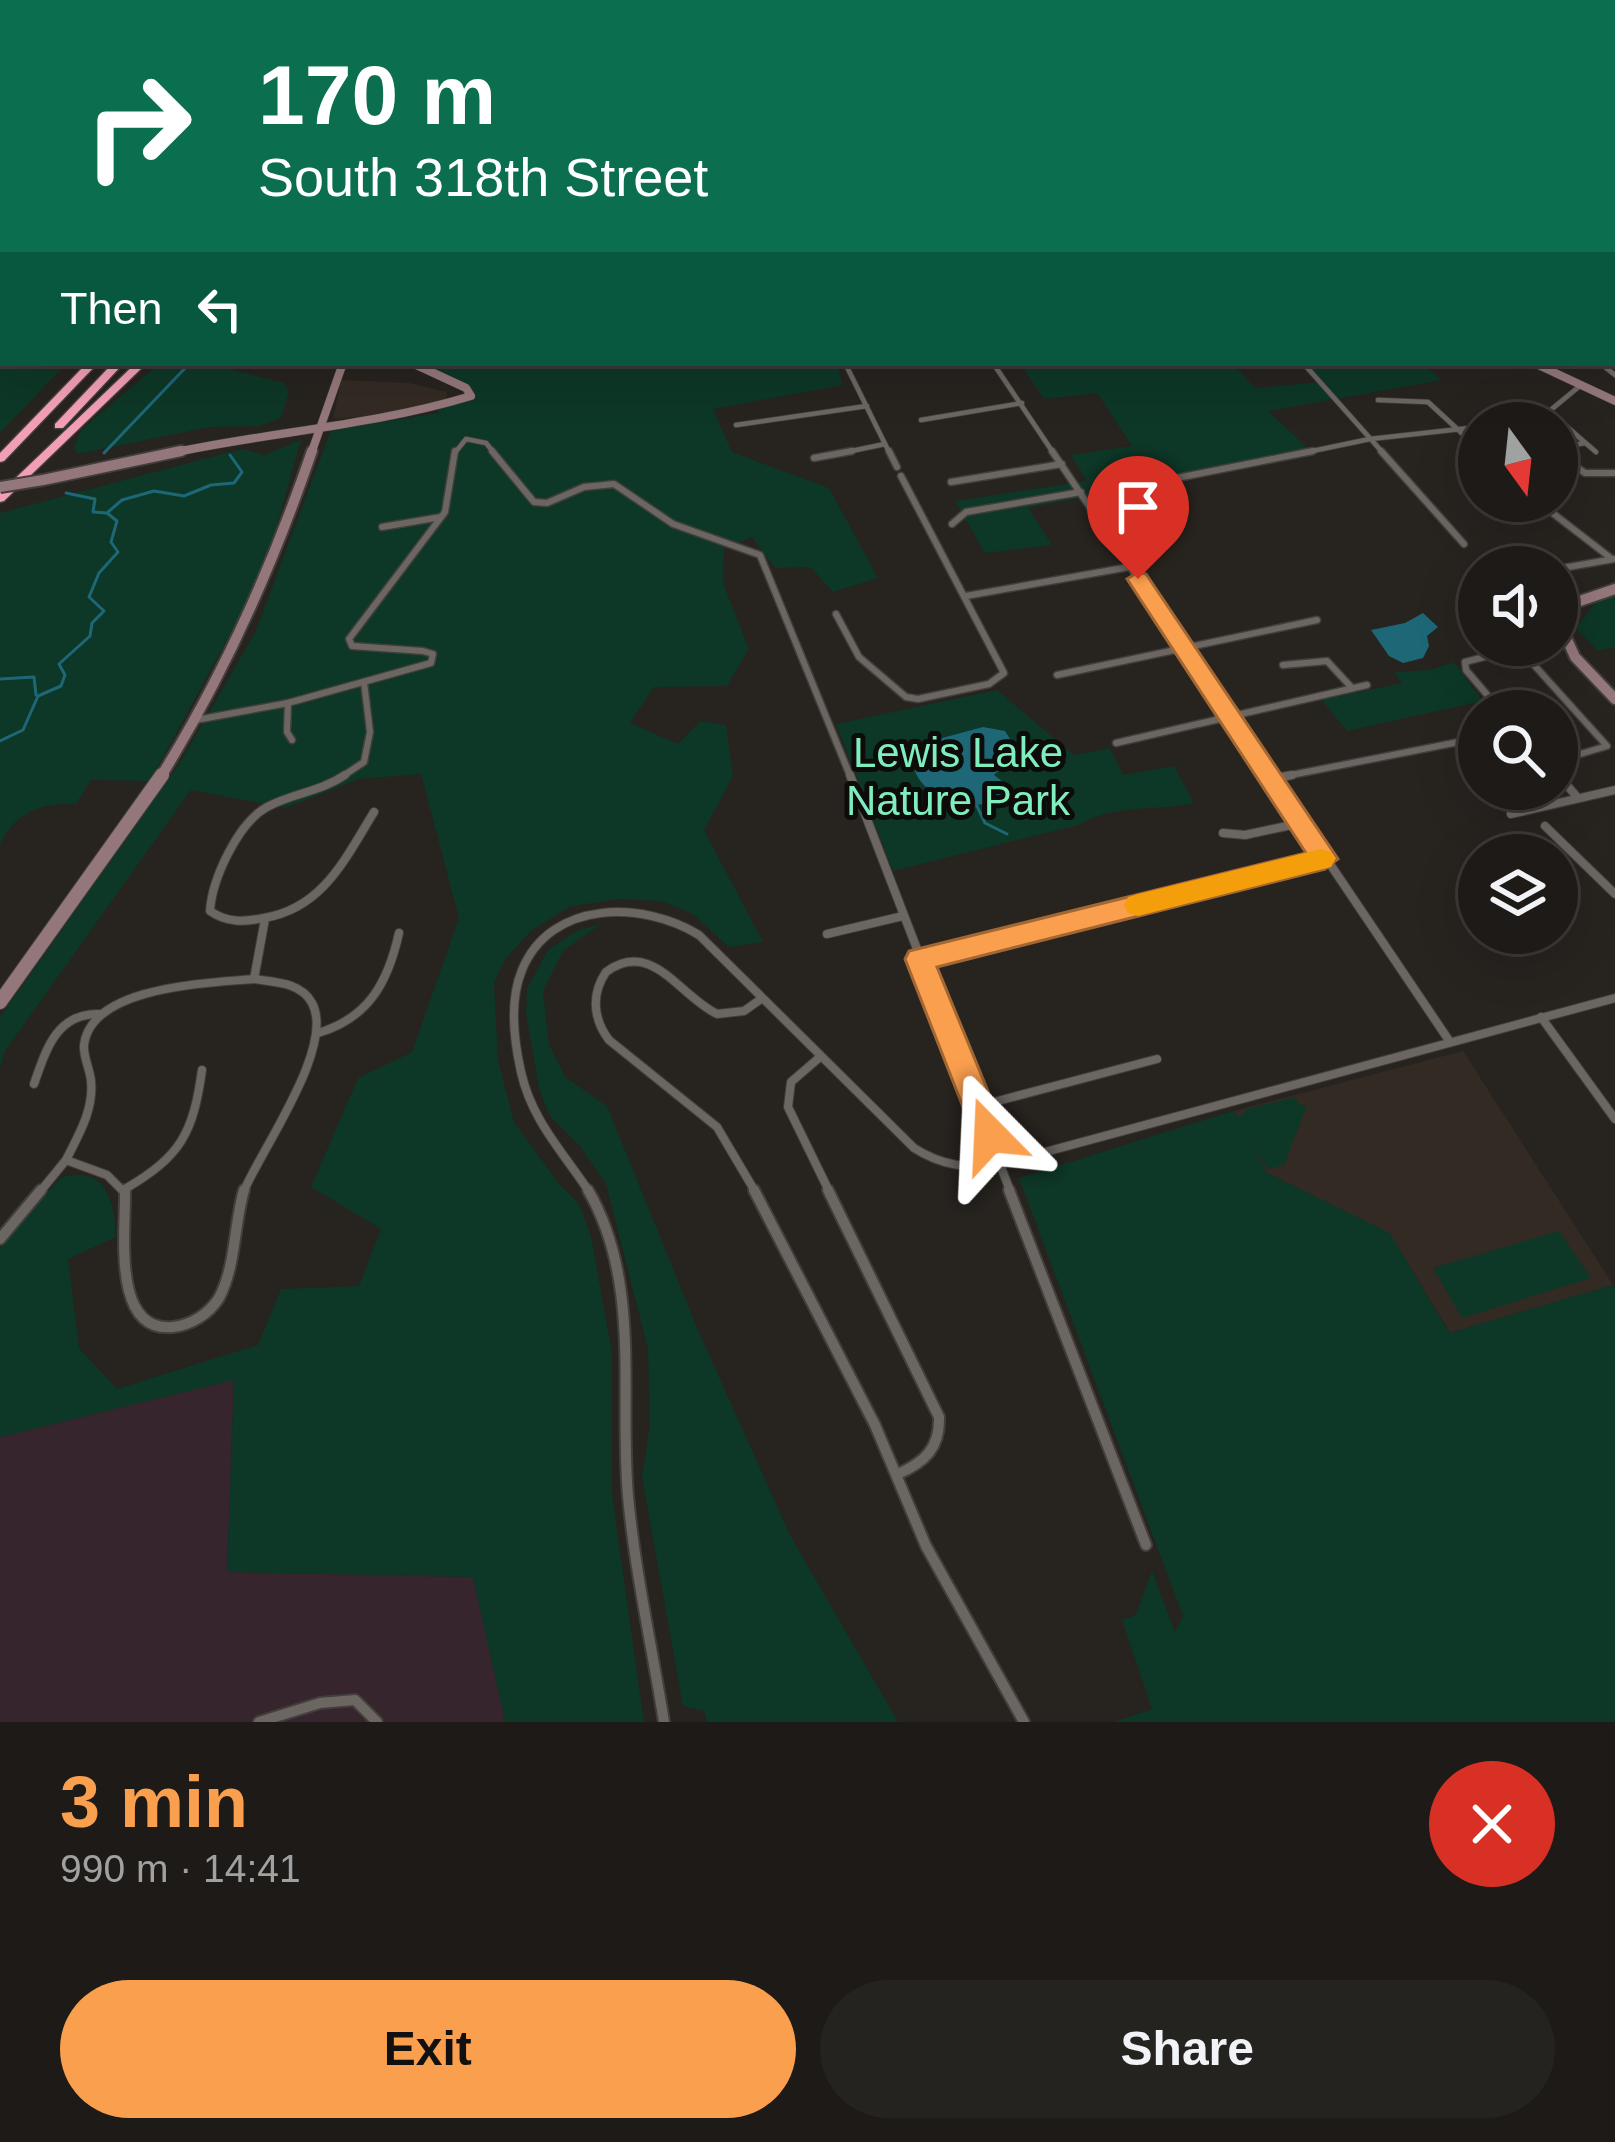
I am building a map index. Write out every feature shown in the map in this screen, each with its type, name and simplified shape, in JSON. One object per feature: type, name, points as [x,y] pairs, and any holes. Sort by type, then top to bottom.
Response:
[{"type":"highway","points":[[0,455],[78,366]]},
{"type":"highway","points":[[0,455],[90,366]]},
{"type":"highway","points":[[0,488],[114,366]]},
{"type":"highway","points":[[0,499],[139,366]]},
{"type":"main road","points":[[0,1002],[141,808],[196,720],[278,549],[342,366]]},
{"type":"main road","points":[[0,488],[320,424],[406,415],[470,398],[466,388],[418,366]]},
{"type":"main road","points":[[1540,366],[1613,398]]},
{"type":"main road","points":[[1615,589],[1574,603],[1563,616],[1563,635],[1575,657],[1615,699]]},
{"type":"street","points":[[836,614],[859,657],[912,699],[989,684],[1002,676],[1003,669],[847,366]]},
{"type":"street","points":[[995,366],[1450,1042]]},
{"type":"street","points":[[1306,366],[1464,544]]},
{"type":"street","points":[[1560,402],[1581,385]]},
{"type":"street","points":[[1378,400],[1428,402],[1458,429]]},
{"type":"street","points":[[921,420],[1022,404]]},
{"type":"street","points":[[736,425],[867,406]]},
{"type":"street","points":[[1172,479],[1370,439],[1458,430]]},
{"type":"street","points":[[1578,436],[1596,452]]},
{"type":"street","points":[[196,720],[288,703],[424,666],[433,654],[413,649],[366,651],[349,643],[350,634],[442,517],[451,492],[455,449],[464,440],[477,438],[486,443],[534,502],[614,484],[673,524],[760,555],[792,623],[1146,1545]]},
{"type":"street","points":[[1578,444],[1586,442]]},
{"type":"street","points":[[814,458],[884,444]]},
{"type":"street","points":[[951,482],[1062,464]]},
{"type":"street","points":[[1578,467],[1588,474],[1615,473]]},
{"type":"street","points":[[952,524],[966,512],[1081,492]]},
{"type":"street","points":[[382,527],[442,517]]},
{"type":"street","points":[[1565,522],[1613,559]]},
{"type":"street","points":[[1578,565],[1613,559]]},
{"type":"street","points":[[966,596],[1129,567]]},
{"type":"street","points":[[1057,675],[1317,620]]},
{"type":"street","points":[[1282,665],[1327,661],[1352,688]]},
{"type":"street","points":[[1466,666],[1483,690]]},
{"type":"street","points":[[1535,666],[1557,690]]},
{"type":"street","points":[[364,682],[370,732],[364,762],[324,789],[256,815],[238,837],[211,894],[210,908],[218,918],[266,919],[323,894],[374,812]]},
{"type":"street","points":[[1116,743],[1367,685]]},
{"type":"street","points":[[288,703],[286,732],[292,740]]},
{"type":"street","points":[[1578,714],[1607,746],[1578,755]]},
{"type":"street","points":[[1271,779],[1458,742]]},
{"type":"street","points":[[1578,798],[1615,790]]},
{"type":"street","points":[[1511,814],[1528,810]]},
{"type":"street","points":[[1223,832],[1245,836],[1301,824]]},
{"type":"street","points":[[1545,826],[1615,894]]},
{"type":"street","points":[[920,959],[1325,859]]},
{"type":"street","points":[[664,1722],[629,1498],[629,1371],[605,1228],[587,1186],[544,1130],[528,1100],[515,1013],[516,988],[530,957],[551,934],[578,918],[628,908],[664,914],[689,926],[931,1160],[960,1169],[1000,1164],[1615,998]]},
{"type":"street","points":[[827,934],[903,916]]},
{"type":"street","points":[[254,979],[266,919]]},
{"type":"street","points":[[318,1033],[353,1023],[368,1009],[394,962],[399,933]]},
{"type":"street","points":[[761,999],[744,1011],[717,1014],[641,960],[609,968],[595,993],[606,1038],[698,1104],[730,1143],[898,1474],[926,1546],[1024,1722]]},
{"type":"street","points":[[34,1084],[57,1028],[74,1016],[100,1014],[170,988],[254,979],[281,980],[306,998],[318,1033],[310,1063],[246,1186],[224,1288],[214,1306],[184,1325],[152,1326],[134,1314],[125,1189],[107,1175],[66,1160]]},
{"type":"street","points":[[0,1238],[66,1160],[90,1105],[92,1084],[84,1045],[100,1014]]},
{"type":"street","points":[[1540,1017],[1615,1119]]},
{"type":"street","points":[[820,1057],[791,1082],[788,1106],[939,1417],[939,1439],[931,1456],[898,1474]]},
{"type":"street","points":[[979,1106],[1157,1059]]},
{"type":"street","points":[[125,1189],[162,1169],[182,1150],[193,1126],[202,1070]]},
{"type":"street","points":[[259,1722],[320,1702],[355,1700],[376,1722]]},
{"type":"shaded area","points":[[341,380],[409,383],[447,392],[446,402],[411,412],[333,419]]},
{"type":"shaded area","points":[[1463,1051],[1613,1285],[1450,1333],[1390,1234],[1267,1173],[1234,1111]]},
{"type":"shaded area","points":[[234,1379],[227,1572],[474,1577],[505,1722],[0,1722],[0,1437]]},
{"type":"green space","points":[[0,366],[64,366],[0,433]]},
{"type":"green space","points":[[156,366],[234,366],[233,370],[284,383],[289,392],[281,418],[260,426],[210,427],[77,454],[74,447],[81,430]]},
{"type":"green space","points":[[418,366],[838,366],[843,385],[713,409],[732,452],[829,488],[878,578],[833,592],[810,567],[775,568],[752,537],[724,549],[723,583],[749,649],[727,686],[654,687],[630,723],[678,744],[700,721],[726,725],[733,776],[704,830],[763,942],[729,947],[693,914],[661,901],[616,899],[569,907],[531,931],[506,958],[494,983],[498,1060],[514,1122],[579,1204],[591,1236],[612,1353],[612,1495],[644,1722],[505,1722],[473,1577],[227,1572],[234,1380],[0,1437],[0,1248],[60,1178],[88,1176],[98,1181],[110,1199],[116,1237],[68,1259],[79,1348],[117,1389],[258,1345],[281,1289],[359,1286],[381,1229],[311,1187],[358,1078],[412,1052],[459,918],[421,774],[359,779],[286,808],[191,790],[5,1051],[0,1069],[0,1017],[178,766],[256,631],[331,430],[439,413],[437,405],[471,393]]},
{"type":"green space","points":[[1022,366],[1235,366],[1255,388],[1322,382],[1309,366],[1426,366],[1442,380],[1268,411],[1312,452],[1028,508],[1052,545],[985,553],[955,501],[1087,481],[1071,455],[1132,446],[1097,393],[1044,399]]},
{"type":"green space","points":[[301,440],[274,535],[241,614],[150,781],[91,780],[76,804],[52,805],[21,817],[0,845],[0,513],[230,452],[244,449],[264,455]]},
{"type":"green space","points":[[1615,595],[1615,647],[1598,651],[1578,625],[1600,597]]},
{"type":"green space","points":[[1454,662],[1475,690],[1458,690],[1458,707],[1347,731],[1322,700],[1402,683],[1394,672],[1429,670]]},
{"type":"green space","name":"Lewis Lake Nature Park","points":[[997,690],[1074,755],[1110,748],[1123,775],[1174,766],[1194,803],[1107,814],[893,871],[836,724]]},
{"type":"green space","points":[[601,924],[563,951],[543,991],[549,1045],[566,1078],[607,1106],[698,1330],[790,1535],[898,1722],[707,1722],[704,1711],[683,1706],[642,1477],[650,1424],[648,1349],[606,1184],[579,1145],[549,1115],[539,1088],[526,1014],[527,988],[548,950],[576,931]]},
{"type":"green space","points":[[1295,1097],[1299,1105],[1307,1105],[1284,1165],[1268,1169],[1250,1141],[1267,1173],[1390,1233],[1449,1333],[1613,1285],[1615,1722],[1114,1722],[1152,1709],[1122,1620],[1136,1615],[1152,1571],[1175,1632],[1183,1616],[1019,1178],[1233,1111],[1238,1118],[1248,1109]]},
{"type":"green space","points":[[1559,1231],[1591,1278],[1462,1318],[1433,1268]]},
{"type":"water","points":[[1423,613],[1438,627],[1427,636],[1429,646],[1423,658],[1403,663],[1389,656],[1371,630],[1405,623]]},
{"type":"water","points":[[983,727],[1005,731],[1014,745],[1013,757],[994,775],[1016,792],[1010,802],[963,803],[933,792],[922,782],[913,754],[942,738]]},
{"type":"waterway","points":[[104,453],[187,366]]},
{"type":"waterway","points":[[108,512],[122,500],[154,491],[184,496],[211,485],[234,483],[242,472],[230,455]]},
{"type":"waterway","points":[[0,741],[23,730],[38,696],[61,686],[65,675],[59,664],[90,636],[92,623],[104,611],[89,597],[99,573],[118,552],[111,542],[117,521],[107,513],[93,512],[95,499],[66,493]]},
{"type":"waterway","points":[[0,679],[34,677],[36,695]]},
{"type":"waterway","points":[[976,804],[985,823],[1007,834]]},
{"type":"slow traffic","points":[[1138,905],[1321,860]]},
{"type":"route","points":[[990,1135],[920,959],[1325,859],[1138,579]]}]
